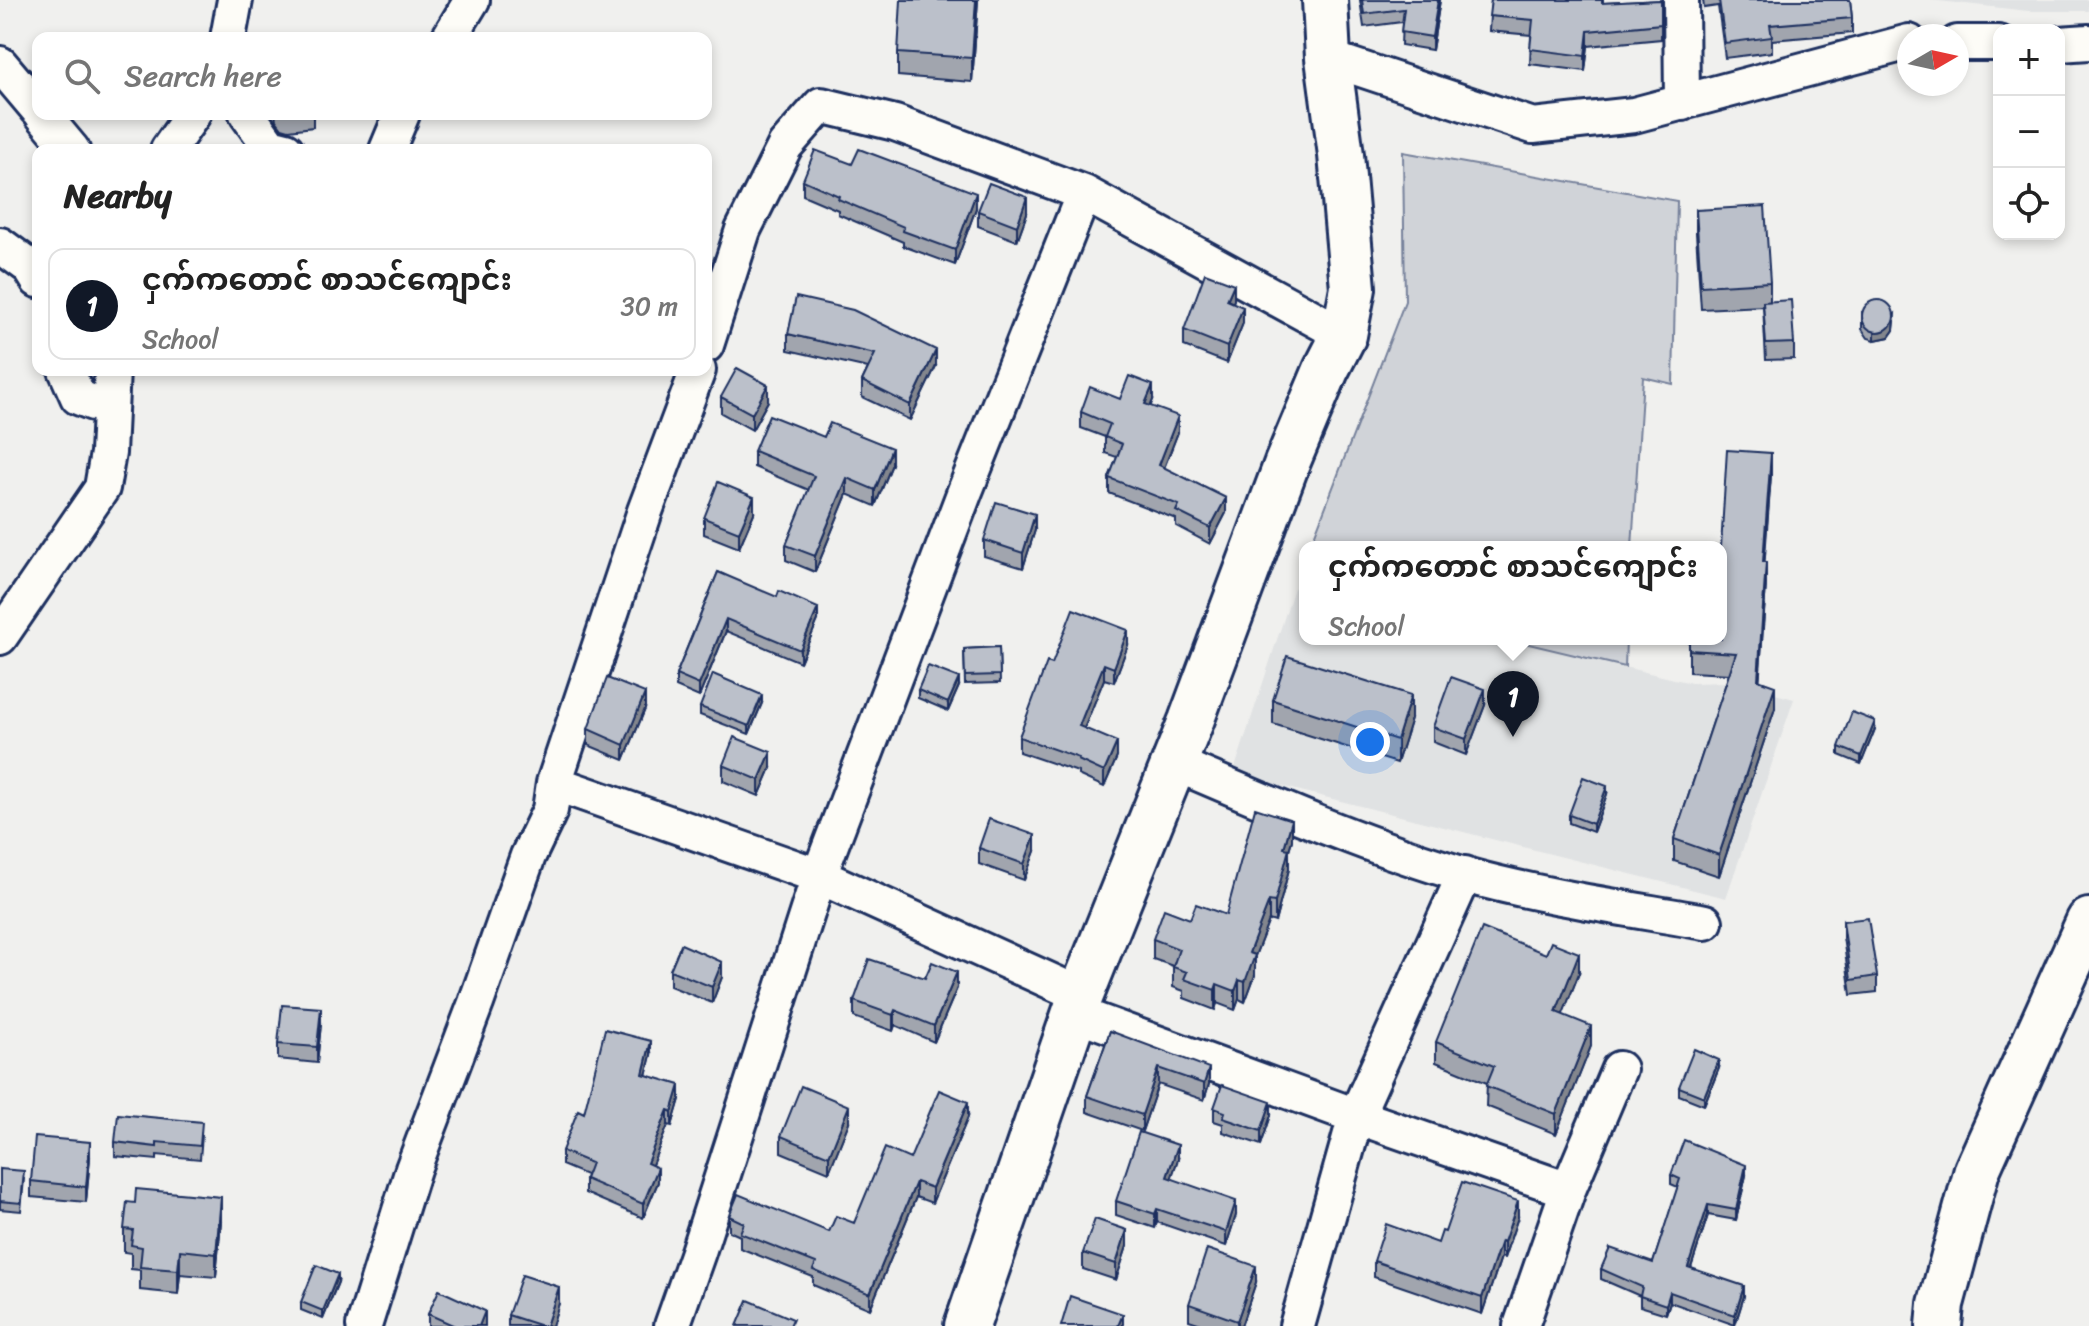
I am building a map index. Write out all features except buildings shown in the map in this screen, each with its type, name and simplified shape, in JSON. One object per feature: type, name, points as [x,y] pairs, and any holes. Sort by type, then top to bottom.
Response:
[{"type":"main road","points":[[967,1326],[1078,1004],[1174,763],[1287,463],[1344,335],[1353,288],[1341,155],[1328,58],[1325,0]]},
{"type":"main road","points":[[1939,1326],[1941,1304],[1977,1170],[2089,921]]},
{"type":"street","points":[[229,32],[235,0]]},
{"type":"street","points":[[453,32],[472,0]]},
{"type":"street","points":[[1681,0],[1682,103]]},
{"type":"street","points":[[2065,44],[2089,42]]},
{"type":"street","points":[[1969,43],[1993,43]]},
{"type":"street","points":[[1328,58],[1533,126],[1634,115],[1897,45]]},
{"type":"street","points":[[0,64],[32,102]]},
{"type":"street","points":[[712,326],[743,230],[785,146],[821,105],[895,123],[1084,193],[1344,335]]},
{"type":"street","points":[[47,120],[67,144]]},
{"type":"street","points":[[172,144],[189,120]]},
{"type":"street","points":[[251,120],[269,144]]},
{"type":"street","points":[[390,144],[400,120]]},
{"type":"street","points":[[672,1326],[819,876],[965,491],[1084,193]]},
{"type":"street","points":[[0,245],[32,270]]},
{"type":"street","points":[[67,376],[78,397],[93,403],[111,386]]},
{"type":"street","points":[[364,1326],[413,1169],[528,856],[550,810],[554,783],[645,511],[696,376]]},
{"type":"street","points":[[0,637],[102,488],[108,453],[111,386]]},
{"type":"street","points":[[1174,763],[1308,821],[1465,874],[1565,898],[1705,922]]},
{"type":"street","points":[[554,783],[819,876],[1078,1004],[1356,1116],[1568,1190]]},
{"type":"street","points":[[1297,1326],[1356,1116],[1465,874]]},
{"type":"street","points":[[1521,1326],[1568,1190],[1619,1069]]},
{"type":"shaded area","points":[[1930,0],[2089,0],[2089,11],[2028,11]]},
{"type":"shaded area","points":[[1403,152],[1677,201],[1673,384],[1643,377],[1632,541],[1312,541],[1405,301]]},
{"type":"shaded area","points":[[1294,588],[1299,589],[1299,645],[1533,645],[1691,683],[1731,682],[1794,699],[1726,898],[1233,774]]},
{"type":"shaded area","points":[[1533,645],[1626,645],[1625,667]]},
{"type":"place","name":"ငှက်ကတောင် စာသင်ကျောင်း","points":[[1513,737]]}]
